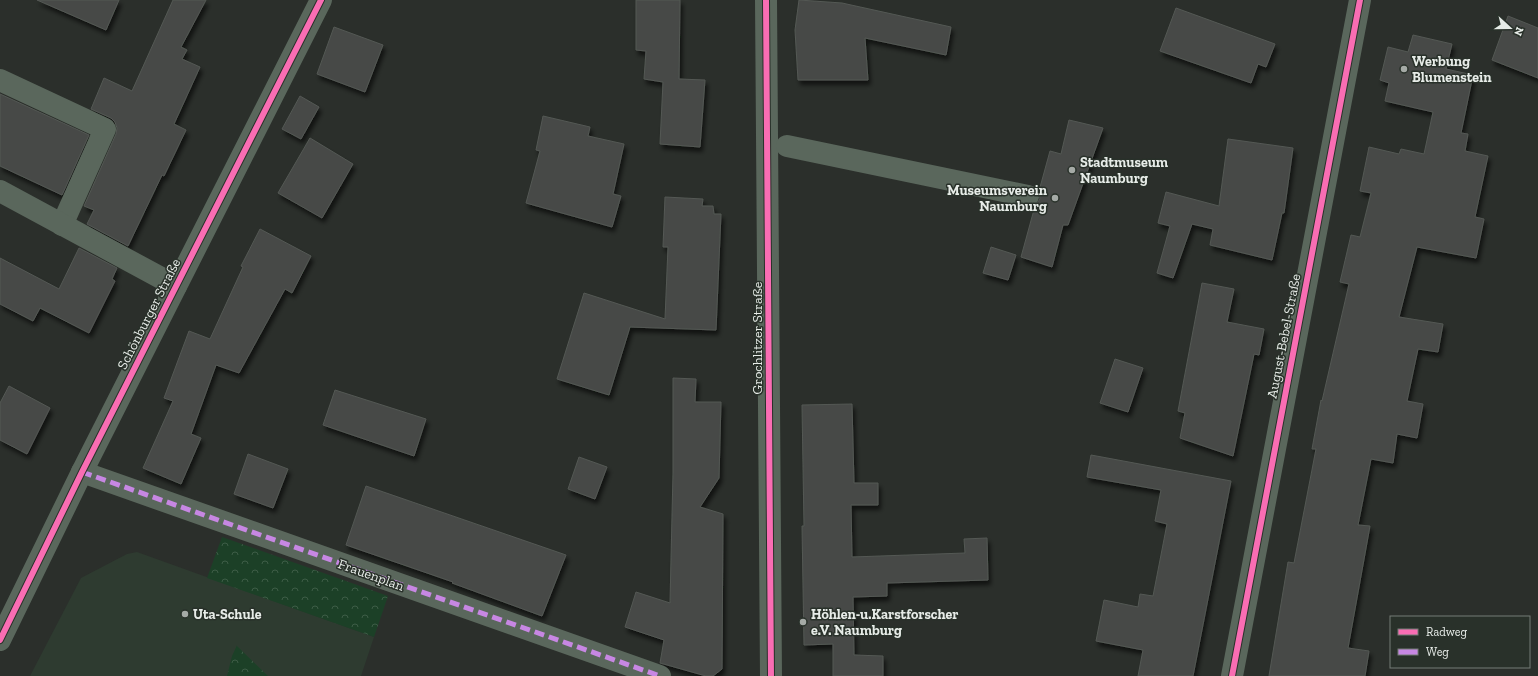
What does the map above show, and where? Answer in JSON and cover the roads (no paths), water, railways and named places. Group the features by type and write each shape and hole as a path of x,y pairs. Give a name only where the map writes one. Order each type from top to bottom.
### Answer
{"street":[{"name":"Schönburger Straße","path":"0,640 82,472 321,0"},
{"name":"Grochlitzer Straße","path":"766,0 772,676"},
{"name":"August-Bebel-Straße","path":"1232,676 1360,0"},
{"path":"0,80 105,129 62,225"},
{"path":"787,146 1028,196"},
{"path":"0,191 176,286"},
{"name":"Frauenplan","path":"82,472 660,676"}],"place":[{"name":"Werbung Blumenstein","path":"1404,69"},
{"name":"Stadtmuseum Naumburg","path":"1072,170"},
{"name":"Museumsverein Naumburg","path":"1055,198"},
{"name":"Uta-Schule","path":"185,614"},
{"name":"Höhlen-u.Karstforscher e.V. Naumburg","path":"803,622"}]}
